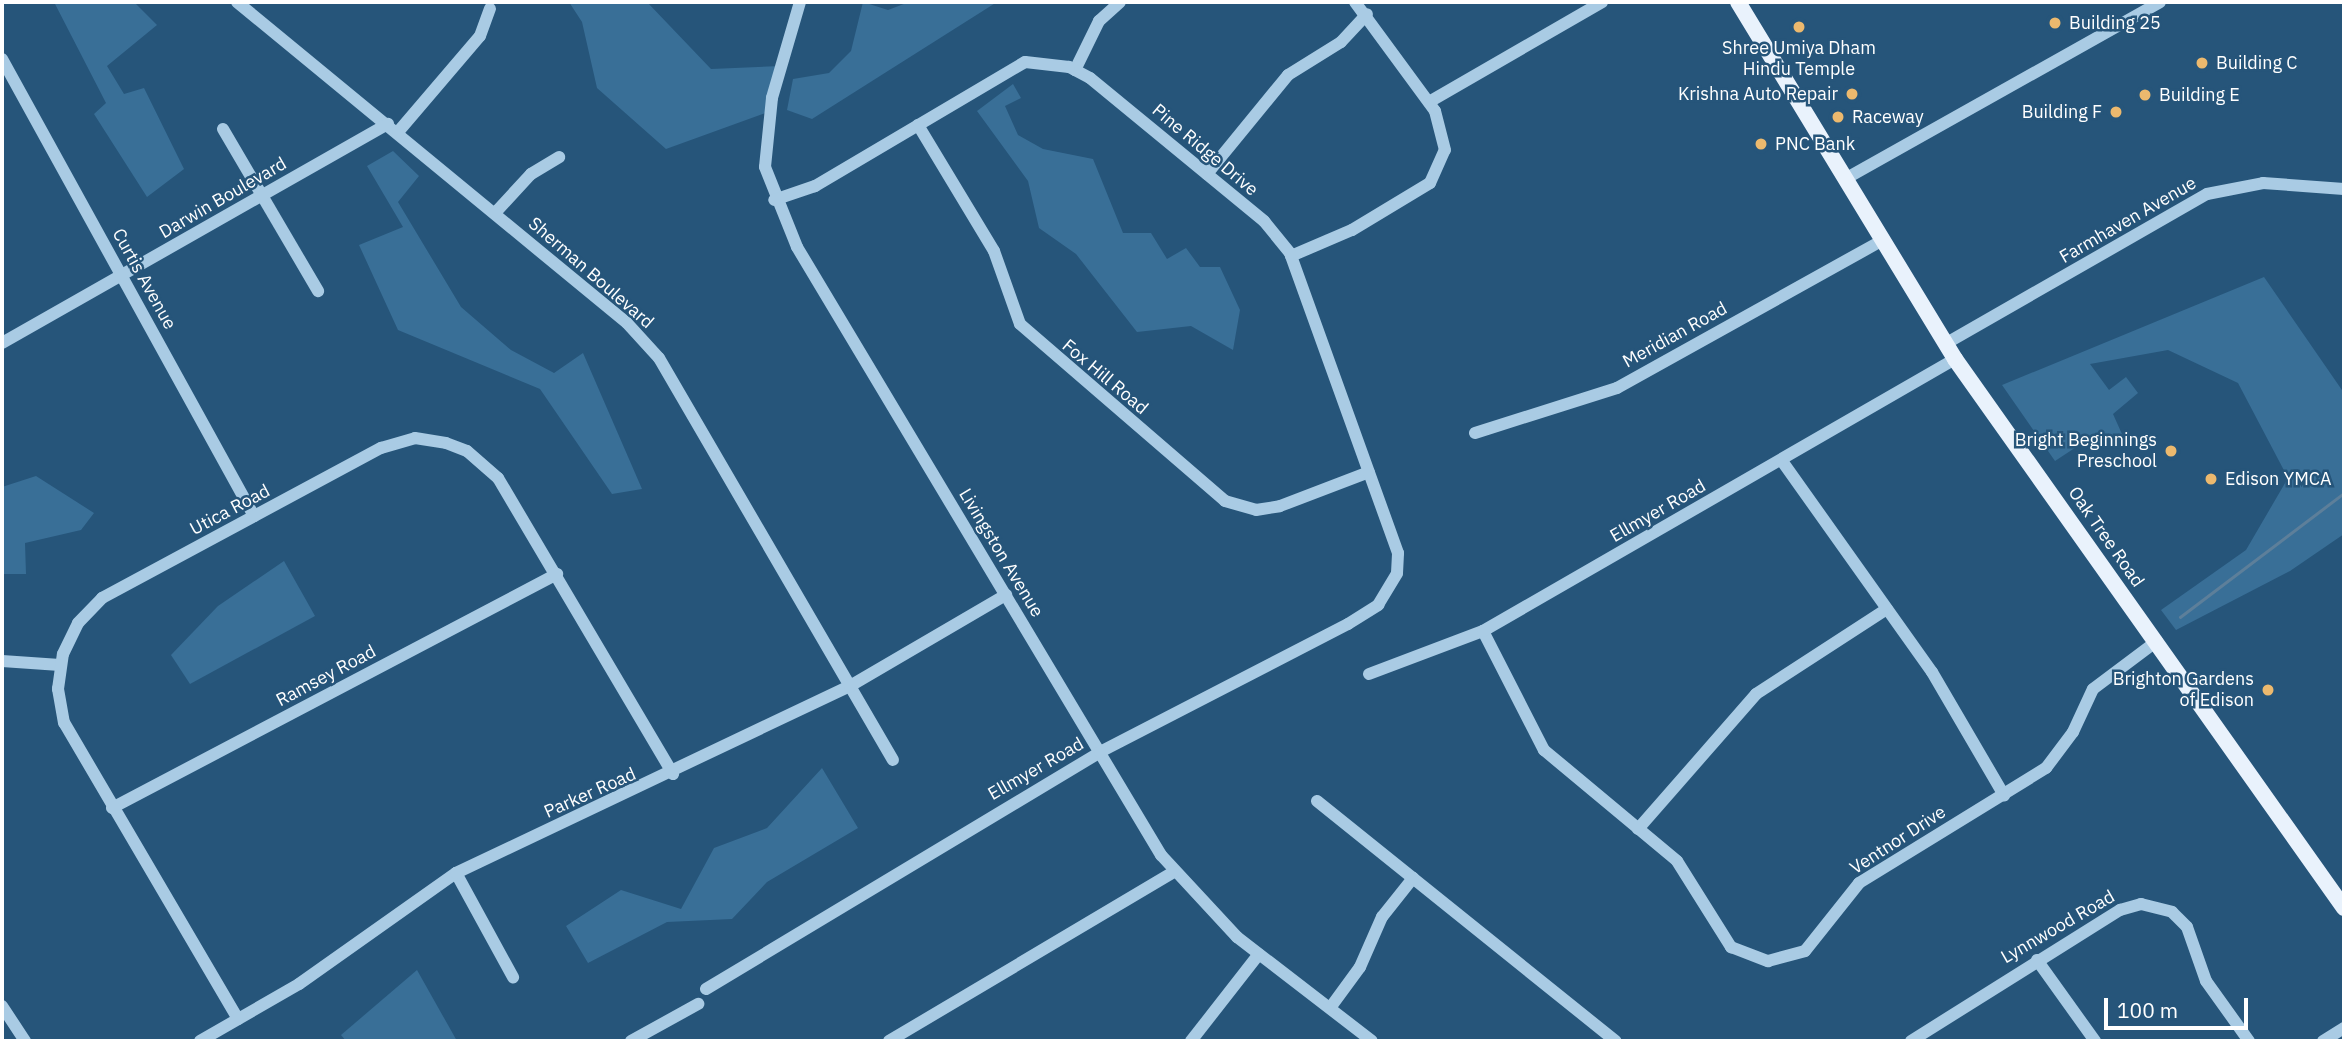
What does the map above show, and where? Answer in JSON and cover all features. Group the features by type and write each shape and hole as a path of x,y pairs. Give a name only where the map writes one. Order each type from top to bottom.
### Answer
{"main road":[{"name":"Oak Tree Road","path":"1738,2 1955,359 2344,908"}],"street":[{"name":"Sherman Boulevard","path":"237,2 627,323 659,358 893,760"},
{"name":"Livingston Avenue","path":"800,2 772,99 765,167 774,200 1006,595 1174,872 1259,954 1373,1041"},
{"path":"1075,70 1099,21 1120,2"},
{"path":"1291,256 1352,230 1430,183 1445,150 1429,102 1367,14 1354,2"},
{"path":"1429,102 1602,2"},
{"path":"1845,179 2160,2"},
{"path":"393,128 480,36 489,9"},
{"path":"1207,174 1288,75 1341,42 1367,14"},
{"name":"Curtis Avenue","path":"2,59 254,516"},
{"name":"Pine Ridge Drive","path":"774,200 815,186 1025,62 1075,70 1264,222 1291,256 1398,552 1389,591"},
{"name":"Fox Hill Road","path":"918,125 994,251 1020,324 1225,501 1256,510 1280,506 1369,472"},
{"name":"Darwin Boulevard","path":"2,343 262,195 393,128"},
{"path":"223,129 318,291"},
{"path":"495,213 531,174 559,157"},
{"name":"Farmhaven Avenue","path":"1945,344 2207,194 2263,183 2344,189"},
{"name":"Meridian Road","path":"1475,433 1617,388 1881,241"},
{"name":"Ellmyer Road","path":"1369,674 1483,631 1955,359"},
{"name":"Utica Road","path":"238,1019 64,723 60,665 78,623 102,598 389,444 429,439 485,464 557,574 673,775"},
{"path":"1782,461 1972,732 2004,795"},
{"name":"Ramsey Road","path":"112,808 557,574"},
{"name":"Ellmyer Road","path":"706,989 1100,752 1203,694 1316,643 1389,591"},
{"name":"Parker Road","path":"201,1041 456,873 673,775 850,686 1006,595"},
{"path":"1638,830 1756,694 1887,608"},
{"name":"Ventnor Drive","path":"1483,631 1544,750 1685,870 1731,947 1755,959 1782,960 1818,940 1865,878 2004,795 2059,756 2106,675 2157,641"},
{"path":"2,660 60,665"},
{"path":"1317,801 1616,1041"},
{"path":"889,1041 1174,872"},
{"path":"456,873 513,977"},
{"path":"1330,1008 1360,967 1382,917 1413,878"},
{"name":"Lynnwood Road","path":"1911,1041 2120,909 2162,907 2187,927 2202,974 2249,1041"},
{"path":"1191,1041 1259,954"},
{"path":"2037,960 2095,1041"},
{"path":"631,1041 698,1004"},
{"path":"2,1007 25,1041"},
{"path":"2323,1041 2344,1028"}],"shaded area":[{"path":"54,2 134,2 157,25 107,66 124,94 144,88 184,169 147,197 94,114 106,103"},
{"path":"569,2 647,2 711,69 780,66 771,111 666,149 597,88 582,22"},
{"path":"863,2 888,10 909,2 997,2 812,119 787,110 793,79 829,73 851,51"},
{"path":"1013,84 1021,98 1005,106 1018,135 1043,149 1093,159 1123,233 1151,233 1167,259 1186,248 1200,267 1220,267 1240,310 1233,350 1191,326 1137,332 1076,254 1039,228 1028,181 977,111"},
{"path":"393,151 419,176 398,202 461,307 511,350 554,373 583,353 642,489 612,494 540,389 398,330 359,245 403,227 367,166"},
{"path":"2264,277 2344,393 2344,534 2290,571 2176,630 2161,610 2246,550 2288,478 2238,383 2168,350 2090,364 2109,390 2126,377 2138,393 2113,414 2126,443 2093,436 2055,461 2002,385"},
{"path":"36,476 94,513 81,530 25,543 26,574 2,574 2,487"},
{"path":"284,561 315,616 190,684 171,655 218,606"},
{"path":"822,768 858,828 767,882 732,919 667,922 588,963 566,926 621,890 681,909 714,848 767,828"},
{"path":"417,970 457,1041 346,1041 341,1035"}],"waterway":[{"path":"2180,617 2344,493"}],"place":[{"name":"Building 25","path":"2055,23"},
{"name":"Shree Umiya Dham Hindu Temple","path":"1799,27"},
{"name":"Building C","path":"2202,63"},
{"name":"Krishna Auto Repair","path":"1852,94"},
{"name":"Building E","path":"2145,95"},
{"name":"Building F","path":"2116,112"},
{"name":"Raceway","path":"1838,117"},
{"name":"PNC Bank","path":"1761,144"},
{"name":"Bright Beginnings Preschool","path":"2171,451"},
{"name":"Edison YMCA","path":"2211,479"},
{"name":"Brighton Gardens of Edison","path":"2268,690"}]}
